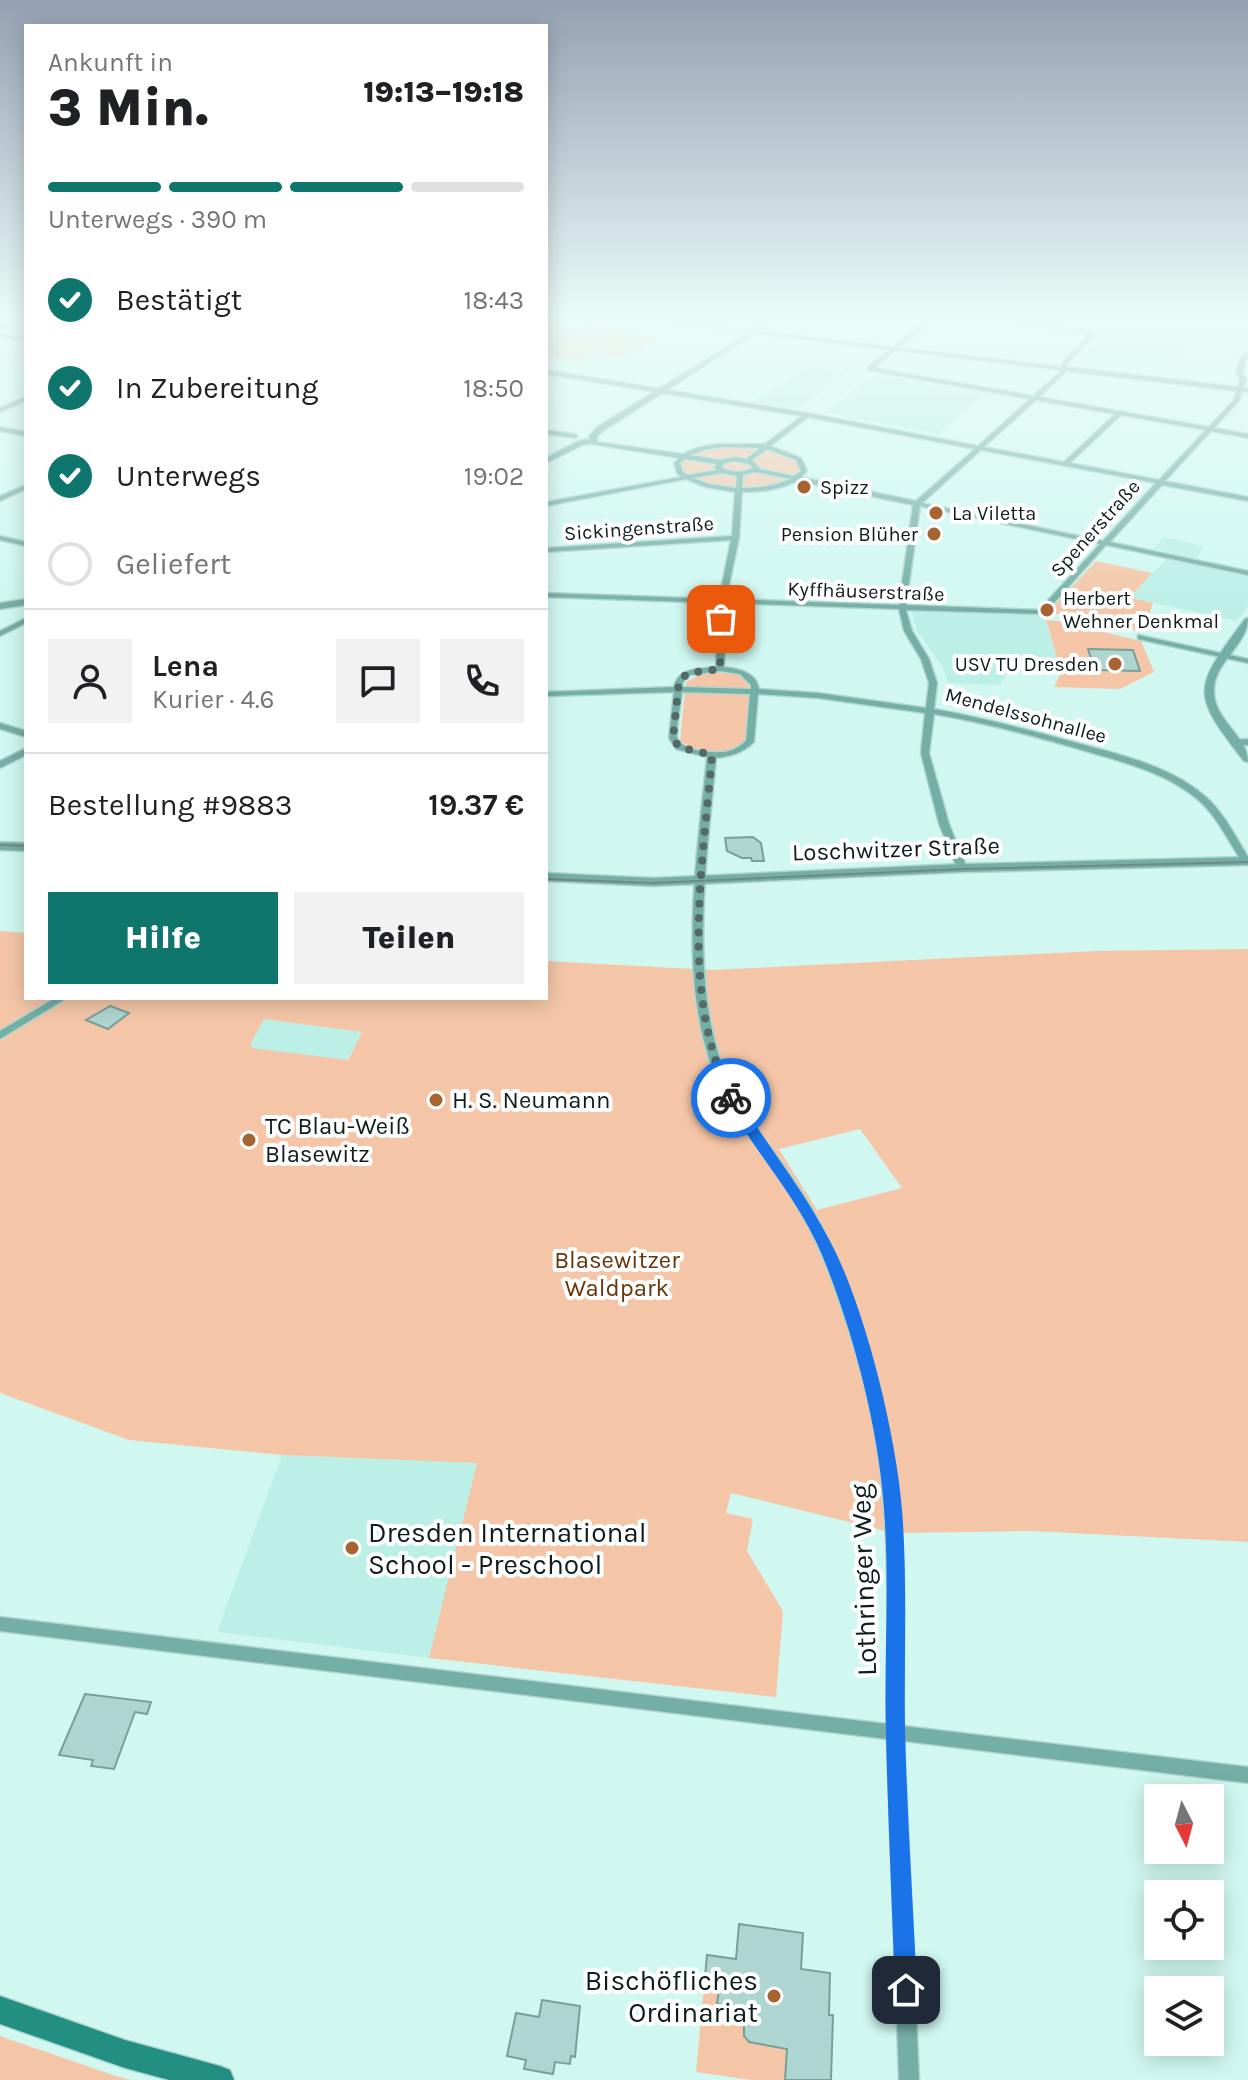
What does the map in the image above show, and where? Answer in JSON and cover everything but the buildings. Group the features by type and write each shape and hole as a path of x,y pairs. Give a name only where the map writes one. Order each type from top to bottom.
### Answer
{"main road":[{"path":"0,2010 125,2054 220,2080"}],"street":[{"path":"548,460 619,417"},
{"path":"548,504 685,477 748,460 804,417"},
{"path":"818,417 1248,499"},
{"path":"962,868 944,824 925,753 933,683 925,659 908,631 902,608 917,504 1013,417"},
{"path":"1066,464 1116,417"},
{"path":"1137,417 1248,436"},
{"name":"Spenerstraße","path":"1041,612 1158,482 1222,417"},
{"path":"0,429 24,434"},
{"path":"549,432 683,456 740,474 756,470 1248,573"},
{"path":"765,446 789,453 802,461 805,469 798,479 773,487 738,490 701,484 685,477 677,468 683,456 701,448 765,446"},
{"path":"748,460 755,464 756,470"},
{"path":"720,669 722,602 735,538 740,474"},
{"path":"0,499 24,488"},
{"path":"0,538 24,544"},
{"name":"Sickingenstraße","path":"548,550 735,538"},
{"name":"Kyffhäuserstraße","path":"548,595 1041,612"},
{"path":"0,606 24,602"},
{"path":"0,634 24,621"},
{"path":"1248,621 1210,674 1206,691 1217,719 1248,759"},
{"path":"1141,637 1248,661"},
{"path":"720,669 742,672 752,680 755,690 750,742 733,753 712,755 689,752 674,743 679,681 688,673 720,669"},
{"path":"548,694 678,688"},
{"name":"Mendelssohnallee","path":"678,688 755,690 930,709 1049,737 1178,781 1203,799 1247,861"},
{"path":"0,726 24,733"},
{"path":"1235,743 1248,742"},
{"path":"0,765 24,752"},
{"name":"Lothringer Weg","path":"712,755 702,880 702,1000 716,1062 736,1107 804,1206 830,1255 850,1310 879,1418 894,1521 895,1734 909,2080"},
{"path":"0,846 24,847"},
{"name":"Loschwitzer Straße","path":"548,877 634,882 962,868 1247,861"},
{"path":"0,1036 59,1000"},
{"path":"0,1624 1248,1775"}],"shaded area":[{"path":"846,417 958,417 938,434"},
{"path":"1163,537 1204,547 1196,558 1153,549"},
{"path":"1166,559 1248,577 1248,606 1237,621 1132,598"},
{"path":"912,612 1038,615 1045,620 1057,658 1011,656 1013,664 1000,685 948,683 943,667 917,631"},
{"path":"263,1019 362,1032 347,1060 329,1060 253,1048 249,1045"},
{"name":"Dresden International School - Preschool","path":"282,1455 478,1463 429,1658 217,1632"}],"green space":[{"path":"718,446 752,446 785,453 803,467 801,474 768,487 724,488 696,481 679,466 690,455"},
{"path":"1096,561 1152,573 1132,595 1133,598 1153,603 1143,632 1048,612"},
{"path":"1046,620 1079,623 1082,627 1141,641 1154,672 1120,689 1054,687 1067,660 1057,658"},
{"path":"705,672 738,674 750,684 745,741 741,746 709,752 693,748 680,740 686,682"},
{"name":"Blasewitzer Waldpark","path":"0,931 24,933 24,1000 548,1000 548,961 712,970 1096,951 1248,949 1248,1542 1030,1531 894,1533 731,1493 726,1513 753,1519 747,1551 783,1611 776,1697 429,1658 477,1463 282,1455 129,1440 0,1393","holes":["264,1019 362,1032 348,1060 253,1048 250,1045","860,1129 902,1188 817,1210 779,1149"]},
{"path":"704,1987 719,1989 718,2004 728,2005 728,2013 735,2014 736,2007 757,2012 744,2021 744,2036 749,2042 773,2046 787,2042 785,2080 751,2080 696,2072"},
{"path":"0,2036 116,2076 131,2080 0,2080"}],"tram line":[{"path":"0,845 24,846"},
{"path":"548,879 653,883 963,869 1248,862"}],"way so far":[{"path":"721,619 720,669 688,673 679,681 673,738 674,743 689,752 712,755 700,905 700,972 706,1027 731,1098"}],"place":[{"name":"Spizz","path":"804,487"},
{"name":"La Viletta","path":"936,513"},
{"name":"Pension Blüher","path":"934,534"},
{"name":"Herbert Wehner Denkmal","path":"1047,610"},
{"name":"USV TU Dresden","path":"1115,664"},
{"name":"H. S. Neumann","path":"436,1100"},
{"name":"TC Blau-Weiß Blasewitz","path":"249,1140"},
{"name":"Dresden International School - Preschool","path":"352,1548"},
{"name":"Bischöfliches Ordinariat","path":"774,1996"}],"route":[{"path":"731,1098 751,1132 804,1206 830,1255 850,1310 879,1418 894,1521 895,1734 906,1990"}]}
